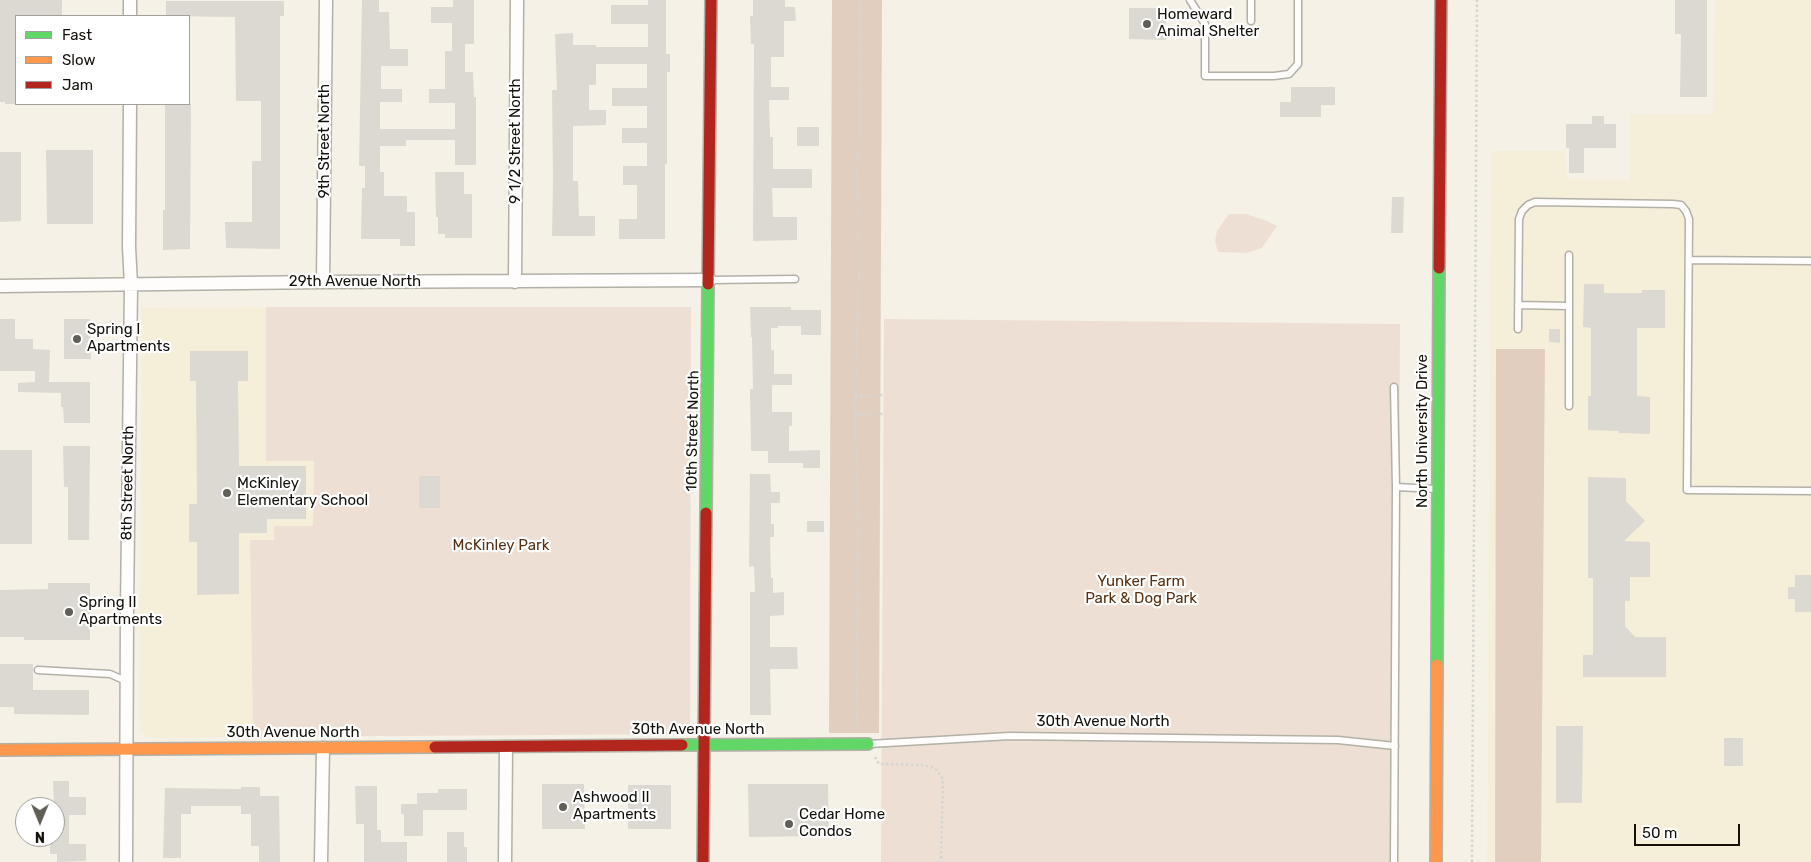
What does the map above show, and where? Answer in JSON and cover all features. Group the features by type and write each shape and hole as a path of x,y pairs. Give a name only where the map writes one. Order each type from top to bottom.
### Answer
{"street":[{"path":"130,0 130,15"},
{"name":"9th Street North","path":"324,282 326,0"},
{"name":"9 1/2 Street North","path":"515,282 517,0"},
{"name":"10th Street North","path":"703,862 712,0"},
{"name":"North University Drive","path":"1436,862 1441,0"},
{"name":"8th Street North","path":"126,862 126,681 131,285 129,247 130,105"},
{"name":"29th Avenue North","path":"0,286 710,280"},
{"name":"30th Avenue North","path":"0,750 868,744"},
{"path":"505,862 506,747"},
{"path":"321,862 322,748"}],"lane":[{"path":"1190,0 1205,24 1205,76 1274,76 1289,74 1298,64 1298,0"},
{"path":"1251,0 1251,21"},
{"path":"1518,329 1519,219 1522,211 1528,205 1535,202 1673,204 1681,206 1686,211 1689,219 1686,490 1811,491"},
{"path":"1569,254 1569,406"},
{"path":"1689,260 1811,261"},
{"path":"710,280 795,279"},
{"path":"1518,305 1569,306"},
{"path":"1394,387 1396,487 1394,862"},
{"path":"1396,487 1437,489"},
{"path":"38,670 110,674 126,681"},
{"name":"30th Avenue North","path":"868,744 1010,736 1338,740 1395,746"}],"path":[{"path":"859,0 861,111 857,164 859,266 854,414 858,518 857,732 868,744 879,764 922,765 935,768 943,779 941,862"},
{"path":"1472,862 1477,0"},
{"path":"855,396 884,395"},
{"path":"854,414 884,414"}],"shaded area":[{"path":"832,0 882,0 879,733 829,733"},
{"path":"1715,0 1811,0 1811,862 1487,862 1491,151 1565,151 1567,179 1630,180 1630,114 1713,114"},
{"name":"McKinley Elementary School","path":"266,307 266,461 314,460 313,526 275,526 274,540 250,541 253,737 154,738 145,736 141,731 139,716 142,308"},
{"path":"1496,349 1545,349 1541,862 1495,862"}],"green space":[{"path":"1229,214 1246,214 1277,226 1262,248 1246,253 1218,252 1215,241 1217,231"},
{"name":"McKinley Park","path":"266,307 691,307 690,734 253,737 250,540 274,540 274,526 313,526 314,461 266,461"},
{"name":"Yunker Farm Park & Dog Park","path":"884,319 1400,324 1397,862 881,862"}],"building":[{"path":"0,0 62,0 62,15 15,15 15,104 0,102"},
{"path":"362,0 379,0 379,12 389,12 390,49 408,49 408,66 381,66 381,89 402,89 402,102 380,102 380,129 455,129 455,103 429,103 429,89 445,89 445,51 452,51 452,23 431,23 431,7 453,7 453,0 474,0 474,44 465,44 465,72 473,72 474,97 476,97 476,165 455,165 455,140 406,140 406,146 380,146 380,172 384,172 384,196 407,196 407,212 415,212 415,246 400,246 400,239 361,239 362,188 365,188 365,166 359,166"},
{"path":"648,0 666,0 666,54 670,54 670,72 667,72 665,239 619,239 619,219 637,219 637,185 623,185 623,166 647,166 647,143 622,143 622,128 647,128 647,106 612,106 612,88 647,88 647,64 596,64 596,85 589,85 589,110 606,110 606,125 573,126 573,181 578,181 579,216 595,216 595,236 552,236 552,90 557,90 555,34 573,33 573,45 648,47 648,24 611,24 611,5 648,5"},
{"path":"753,0 785,0 785,7 795,7 796,21 784,21 784,57 771,57 771,87 789,87 789,100 769,100 770,137 773,137 773,169 812,169 812,188 772,188 773,217 797,217 797,240 753,241 754,44 751,44 750,16 753,16"},
{"path":"1675,0 1707,0 1707,97 1680,97 1681,34 1675,34"},
{"path":"166,1 284,1 284,16 280,16 280,249 226,248 225,222 252,222 252,161 261,161 261,101 236,101 235,17 166,15"},
{"name":"Homeward Animal Shelter","path":"1129,8 1166,8 1166,40 1129,39"},
{"path":"1291,87 1335,87 1335,105 1321,105 1321,117 1280,117 1280,102 1291,102"},
{"path":"191,104 190,249 163,250 163,210 165,210 165,105"},
{"path":"1592,116 1604,116 1604,124 1616,124 1616,148 1584,148 1584,173 1569,173 1569,148 1566,148 1566,124 1592,124"},
{"path":"797,127 819,127 819,146 797,146"},
{"path":"46,150 93,150 93,224 47,224"},
{"path":"0,152 21,152 21,221 0,222"},
{"path":"435,172 464,172 464,194 472,194 472,238 445,238 445,234 438,234"},
{"path":"1392,197 1404,197 1403,233 1391,233"},
{"path":"1584,284 1604,284 1604,293 1642,293 1642,290 1665,290 1665,328 1637,328 1637,396 1650,397 1650,434 1588,430 1588,396 1591,396 1591,328 1583,327"},
{"path":"750,307 791,307 791,310 821,310 821,335 801,335 801,326 778,326 778,328 771,328 771,350 774,350 774,374 792,374 792,385 772,385 772,412 792,412 792,426 789,426 789,451 820,450 820,468 803,468 803,463 768,463 768,451 751,451 750,389 753,389"},
{"path":"0,319 15,319 15,339 33,339 33,349 50,350 49,382 90,382 90,423 64,423 61,393 18,392 18,383 35,382 35,371 0,371"},
{"name":"Spring I Apartments","path":"64,319 90,319 91,359 64,359"},
{"path":"1549,329 1560,329 1560,343 1549,342"},
{"path":"190,351 248,351 248,381 238,381 239,466 306,466 306,519 267,519 267,533 239,533 239,594 197,595 197,542 189,542 189,504 197,504 196,381 190,381"},
{"path":"63,446 90,446 89,540 68,540 68,487 64,487"},
{"path":"0,450 32,450 32,544 0,544"},
{"path":"750,474 770,474 771,492 780,492 780,503 771,503 771,524 774,524 774,537 770,537 771,578 773,578 773,593 784,592 784,615 770,616 770,647 797,647 798,669 770,669 771,715 750,715 750,592 755,592 754,566 749,567"},
{"path":"419,476 440,476 440,508 419,508"},
{"path":"1588,477 1626,478 1626,501 1645,521 1624,541 1650,542 1650,577 1630,577 1630,601 1625,601 1625,626 1635,637 1666,637 1666,677 1583,677 1583,655 1593,655 1593,578 1588,578"},
{"path":"807,521 824,521 824,532 807,532"},
{"path":"1795,575 1811,575 1811,612 1795,612 1795,599 1788,599 1788,587 1795,587"},
{"path":"48,583 90,583 90,640 24,640 24,637 0,637 0,590 48,589"},
{"path":"0,664 33,664 33,690 89,690 89,715 14,714 14,707 0,707"},
{"path":"1556,726 1583,726 1582,803 1556,803"},
{"path":"1724,738 1743,738 1743,766 1724,766"},
{"path":"53,781 69,781 69,797 86,797 86,815 69,815 69,844 86,844 86,861 57,862 57,854 50,854 50,847 65,847 65,797 54,797"},
{"name":"Ashwood II Apartments","path":"542,784 584,784 585,829 542,829"},
{"path":"748,784 828,784 829,836 749,837"},
{"path":"628,785 671,785 671,829 628,829"},
{"path":"355,786 377,786 377,830 381,830 381,842 407,842 407,862 364,862 364,824 356,824"},
{"path":"241,787 260,787 260,796 279,796 280,862 259,862 259,846 251,846 251,814 241,814 241,806 191,806 191,814 181,814 181,858 163,858 165,788 241,789"},
{"path":"438,789 467,789 467,810 423,810 423,836 404,836 404,814 401,814 401,804 417,804 417,793 438,793"},
{"path":"447,832 464,832 467,862 447,862"}],"traffic: fast":[{"path":"1437,665 1439,268"},
{"path":"706,513 708,284"},
{"path":"682,745 868,744"}],"traffic: slow":[{"path":"1436,862 1437,665"},
{"path":"0,750 435,747"}],"traffic: jam":[{"path":"708,284 711,0"},
{"path":"1439,268 1441,0"},
{"path":"703,862 706,513"},
{"path":"435,747 682,745"}],"place":[{"name":"Homeward Animal Shelter","path":"1147,24"},
{"name":"Spring I Apartments","path":"77,339"},
{"name":"McKinley Elementary School","path":"227,493"},
{"name":"Spring II Apartments","path":"69,612"},
{"name":"Ashwood II Apartments","path":"563,807"},
{"name":"Cedar Home Condos","path":"789,824"}]}
